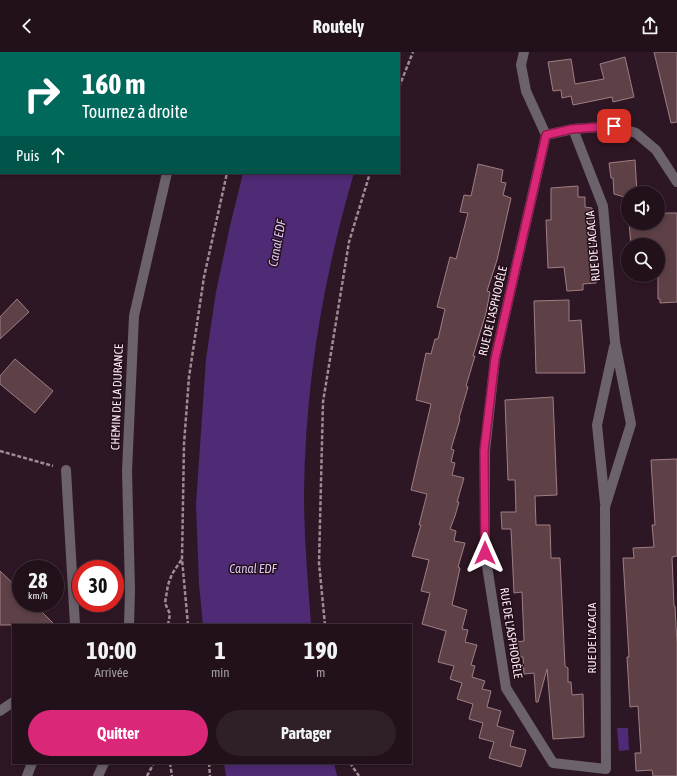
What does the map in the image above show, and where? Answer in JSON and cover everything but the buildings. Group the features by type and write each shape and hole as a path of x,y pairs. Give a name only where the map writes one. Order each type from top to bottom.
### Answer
{"street":[{"path":"524,52 521,66 526,90 546,135 572,129 614,126 636,133 656,150 677,182"},
{"name":"RUE DE L'ACACIA","path":"572,129 603,206 615,342 631,424 605,507"},
{"name":"RUE DE L'ASPHODÈLE","path":"546,135 495,359 484,451 485,553 506,688 553,763 606,769"},
{"name":"CHEMIN DE LA DURANCE","path":"129,624 130,590 127,471 134,316 167,174"},
{"name":"RUE DE L'ACACIA","path":"606,769 605,507 597,426 615,342"},
{"path":"66,470 75,624"},
{"path":"0,712 12,703"},
{"path":"27,776 32,764"},
{"path":"98,776 104,764"}],"path":[{"path":"400,84 413,52"},
{"path":"188,624 182,559 184,444 189,378 204,277 227,174"},
{"path":"325,624 319,563 323,402 349,242 370,174"},
{"path":"0,451 66,470"},
{"path":"168,624 170,614 165,603 168,585 172,574 182,559"},
{"path":"147,776 153,764"},
{"path":"170,764 172,776"},
{"path":"209,764 210,776"},
{"path":"351,764 359,776"}],"water":[{"name":"Canal EDF","path":"243,174 354,174 333,252 325,292 312,372 308,413 305,454 304,511 311,624 203,624 199,584 196,504 206,359 216,292"},
{"path":"617,728 628,728 629,750 619,751"},
{"path":"224,764 334,764 337,776 226,776"}],"route":[{"path":"485,553 484,451 495,359 546,135 572,129 614,126"}]}
